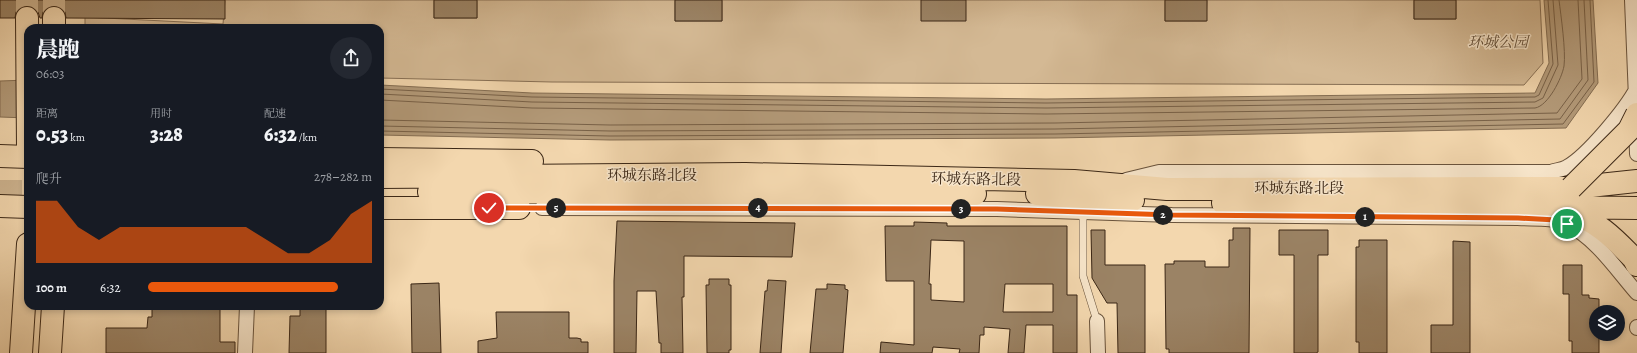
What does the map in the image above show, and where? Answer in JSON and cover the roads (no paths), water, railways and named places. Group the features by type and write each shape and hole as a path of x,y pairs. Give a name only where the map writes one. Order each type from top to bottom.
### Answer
{"main road":[{"path":"27,18 27,24"},
{"path":"1571,188 1629,130 1637,114"},
{"path":"0,156 24,157"},
{"path":"384,160 547,161 636,184"},
{"name":"环城东路北段","path":"384,177 1046,194 1084,198 1116,192 1300,195 1549,207"},
{"name":"环城东路北段","path":"1300,195 1571,188 1637,181"},
{"path":"384,208 542,208 636,184"},
{"name":"环城东路北段","path":"384,192 636,184"},
{"path":"0,206 24,207"},
{"path":"1549,207 1637,208"},
{"path":"1549,207 1582,216 1606,231 1637,265"},
{"path":"20,353 24,298"},
{"path":"50,353 53,310"}],"street":[{"path":"1632,0 1637,154"},
{"path":"542,208 997,209 1172,215 1300,195 1552,172 1566,168 1578,159 1612,123 1636,89"},
{"path":"1116,192 1159,172 1300,195 1518,218 1556,220 1567,224 1585,235 1637,293"},
{"path":"1116,192 1172,215"},
{"path":"245,353 247,310"},
{"path":"1097,321 1098,353"}],"lane":[{"path":"1083,212 1083,276 1097,321"}],"water":[{"path":"1544,0 1593,0 1598,83 1566,128 1055,138 610,140 384,135 384,85 532,93 1046,99 1535,93 1549,63"},
{"path":"24,80 24,118 0,117 0,81"}],"tunnel":[{"path":"27,0 27,18"},
{"path":"54,0 54,18"},
{"path":"0,191 24,191"}],"park label":[{"name":"环城公园","path":"1498,42"}]}
